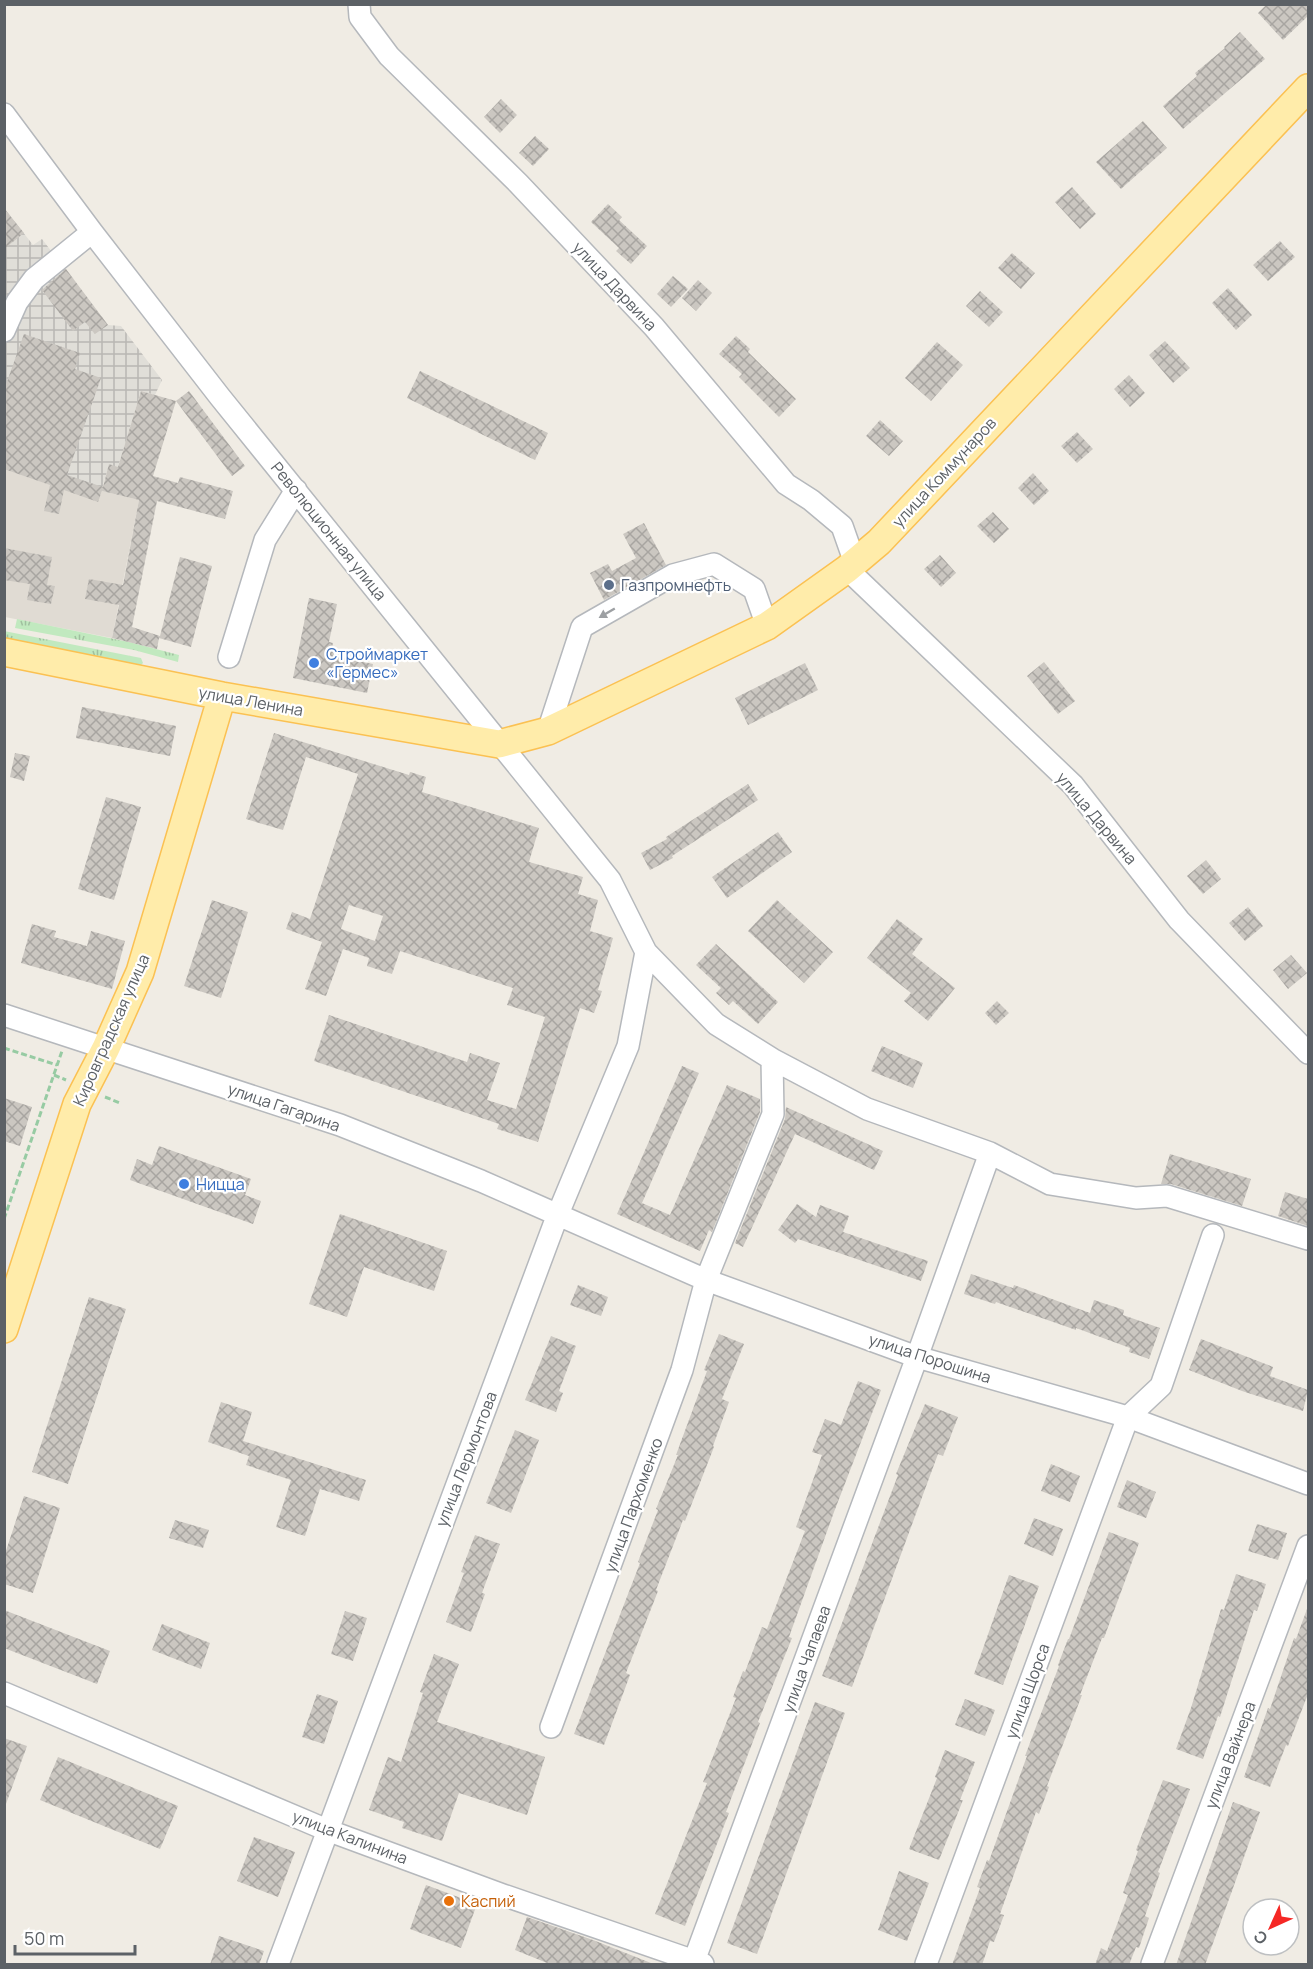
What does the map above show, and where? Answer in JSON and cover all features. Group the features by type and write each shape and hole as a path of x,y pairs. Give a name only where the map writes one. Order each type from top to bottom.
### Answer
{"main road":[{"name":"улица Коммунаров","path":"499,744 548,731 767,626 851,566 879,542 1308,88"},
{"name":"улица Ленина","path":"4,652 222,696 499,744"},
{"name":"Кировградская улица","path":"4,1329 77,1104 106,1048 140,972 222,696"}],"street":[{"name":"улица Дарвина","path":"359,11 388,56 518,183 654,327 786,484 811,500 843,526 851,566 1073,785 1179,920 1308,1053"},
{"name":"Революционная улица","path":"4,114 220,397 610,880 646,952 716,1024 772,1059 867,1109 990,1153 1050,1184 1136,1198 1167,1196 1308,1239"},
{"path":"6,320 34,279 92,232"},
{"path":"229,657 265,540 296,490"},
{"path":"548,731 582,627 674,575 714,564 754,589 767,626"},
{"name":"улица Лермонтова","path":"278,1965 558,1214 628,1046 646,952"},
{"name":"улица Гагарина","path":"4,1015 340,1125 558,1214"},
{"name":"улица Пархоменко","path":"551,1727 682,1370 706,1280 773,1114 772,1059"},
{"name":"улица Чапаева","path":"699,1963 990,1153"},
{"name":"улица Порошина","path":"558,1214 706,1280 917,1357 1128,1418 1308,1484"},
{"path":"1128,1418 1161,1386 1213,1235"},
{"name":"улица Щорса","path":"926,1965 1128,1418"},
{"name":"улица Вайнера","path":"1152,1965 1308,1546"},
{"name":"улица Калинина","path":"4,1693 327,1830 503,1895 699,1963"}],"path":[{"path":"4,1219 67,1035"},
{"path":"4,1048 57,1065"}],"shaded area":[{"path":"4,208 33,245 42,239 108,325 121,326 162,380 155,395 141,391 118,467 109,465 98,502 5,469"},
{"path":"5,469 98,501 102,491 139,500 112,638 5,617"}],"green space":[{"path":"17,619 129,642 179,655 178,662 134,650 15,628"},
{"path":"4,631 141,658 143,663 139,667 5,641"}],"building":[{"path":"1267,4 1308,4 1308,16 1283,40 1258,13"},
{"path":"1240,32 1265,59 1183,129 1163,106 1197,76 1195,73"},
{"path":"501,99 517,115 500,133 484,117"},
{"path":"1143,121 1167,148 1121,189 1096,162"},
{"path":"535,136 549,149 533,166 519,153"},
{"path":"1072,187 1096,214 1080,229 1055,202"},
{"path":"608,204 622,217 619,220 647,246 631,264 616,251 619,248 591,222"},
{"path":"4,208 24,233 4,249"},
{"path":"1280,241 1295,257 1268,281 1253,265"},
{"path":"1012,253 1035,273 1021,289 998,268"},
{"path":"66,269 108,325 95,334 85,322 73,331 42,290"},
{"path":"673,276 688,289 671,307 657,294"},
{"path":"698,280 712,293 696,311 682,298"},
{"path":"1228,288 1252,315 1236,330 1212,303"},
{"path":"980,291 1003,312 989,327 966,306"},
{"path":"24,334 80,353 75,369 101,378 67,475 103,487 109,464 118,467 141,391 176,401 153,476 178,483 180,477 233,491 225,519 157,501 132,627 160,636 180,557 212,566 191,647 159,638 157,649 112,638 119,605 85,599 89,579 123,585 139,500 102,491 103,488 98,502 64,490 59,514 44,511 50,485 4,469 4,390"},
{"path":"736,336 750,349 748,352 796,399 779,417 739,377 742,374 719,354"},
{"path":"1165,341 1190,368 1173,383 1149,355"},
{"path":"937,342 963,365 931,401 905,378"},
{"path":"420,371 548,433 535,460 407,398"},
{"path":"1129,375 1145,393 1130,407 1114,389"},
{"path":"189,391 245,466 232,476 176,401"},
{"path":"880,420 903,441 889,456 866,436"},
{"path":"1077,432 1093,449 1077,463 1061,446"},
{"path":"1033,473 1049,491 1034,505 1018,488"},
{"path":"993,512 1009,529 994,543 977,526"},
{"path":"644,523 666,565 604,600 590,573 608,564 612,571 636,558 623,534"},
{"path":"4,548 52,557 47,585 55,586 51,604 27,600 30,584 4,580"},
{"path":"940,555 956,573 941,587 924,569"},
{"path":"309,598 337,604 329,642 333,643 331,651 339,653 338,657 373,664 367,693 293,678"},
{"path":"1044,662 1075,701 1058,714 1027,676"},
{"path":"805,663 818,690 748,725 735,698"},
{"path":"82,707 176,726 170,756 76,738"},
{"path":"274,733 409,775 410,772 426,777 422,792 539,828 529,862 583,877 578,894 598,900 590,931 613,938 598,990 602,991 594,1013 580,1008 538,1142 497,1129 499,1124 314,1061 329,1015 467,1062 470,1053 500,1063 487,1100 516,1109 545,1017 507,1005 513,988 400,951 392,974 367,966 369,958 343,949 326,996 305,989 322,942 286,929 292,912 310,919 358,774 306,757 283,830 246,819","holes":["349,905 383,916 375,941 341,929"]},
{"path":"15,753 30,756 24,781 10,777"},
{"path":"748,784 758,800 672,856 673,858 650,870 641,853 667,839 666,837"},
{"path":"106,797 141,807 114,900 78,889"},
{"path":"778,832 792,852 727,898 712,877"},
{"path":"1206,860 1221,879 1203,894 1187,876"},
{"path":"212,900 248,912 221,998 184,986"},
{"path":"777,900 833,952 804,983 748,931"},
{"path":"1248,907 1263,926 1245,941 1229,923"},
{"path":"897,919 923,939 912,954 955,988 928,1021 904,1001 911,993 867,958"},
{"path":"32,924 56,931 54,937 87,946 91,931 125,941 112,989 21,963"},
{"path":"716,944 778,1002 758,1024 733,1001 729,1005 716,993 721,988 696,965"},
{"path":"1291,955 1307,973 1288,989 1273,970"},
{"path":"997,1001 1009,1013 996,1025 985,1013"},
{"path":"882,1046 923,1063 913,1088 871,1071"},
{"path":"682,1066 699,1073 642,1203 670,1215 727,1085 760,1099 760,1112 712,1232 709,1230 700,1251 617,1214"},
{"path":"4,1098 32,1107 20,1146 4,1141"},
{"path":"786,1107 883,1151 874,1170 795,1134 743,1247 735,1243 785,1119"},
{"path":"159,1146 251,1179 245,1195 261,1201 253,1224 130,1180 137,1159 152,1165"},
{"path":"1170,1154 1251,1179 1242,1206 1171,1184 1161,1184"},
{"path":"1285,1192 1308,1199 1308,1226 1278,1216"},
{"path":"797,1204 816,1217 820,1205 849,1216 843,1232 928,1261 921,1281 798,1239 795,1243 778,1230"},
{"path":"340,1214 447,1251 434,1291 364,1267 347,1317 309,1304"},
{"path":"971,1274 1013,1288 1014,1285 1090,1313 1094,1300 1124,1310 1123,1315 1160,1328 1149,1359 1129,1352 1130,1348 1076,1328 1076,1330 996,1302 995,1304 964,1294"},
{"path":"578,1285 608,1297 601,1316 570,1305"},
{"path":"89,1297 126,1309 68,1484 32,1472"},
{"path":"719,1334 744,1344 722,1399 729,1402 714,1447 656,1590 658,1591 626,1673 630,1675 604,1745 574,1734 640,1563 638,1562 658,1510 656,1509 678,1455 676,1455 707,1371 704,1370"},
{"path":"551,1336 576,1346 559,1391 563,1393 556,1412 525,1400"},
{"path":"1201,1339 1273,1367 1270,1376 1308,1390 1303,1411 1242,1391 1189,1370"},
{"path":"858,1381 881,1390 789,1637 792,1638 758,1722 760,1723 726,1812 729,1813 685,1926 655,1914 707,1783 703,1782 736,1698 733,1697 743,1671 745,1672 762,1627 767,1629 805,1531 796,1527 822,1455 812,1452 825,1419 841,1425"},
{"path":"221,1402 252,1412 243,1441 366,1480 359,1501 320,1489 305,1536 276,1527 291,1480 246,1465 249,1456 208,1442"},
{"path":"925,1404 958,1417 943,1456 938,1454 852,1687 822,1676 898,1475 896,1474"},
{"path":"515,1430 539,1440 511,1513 486,1503"},
{"path":"1051,1464 1080,1476 1070,1502 1041,1491"},
{"path":"1127,1480 1156,1492 1146,1518 1117,1507"},
{"path":"24,1496 60,1508 33,1593 4,1584 4,1557"},
{"path":"1034,1518 1063,1529 1053,1556 1024,1544"},
{"path":"175,1520 209,1530 203,1548 169,1538"},
{"path":"1257,1524 1287,1533 1278,1560 1248,1551"},
{"path":"1109,1532 1139,1543 1080,1695 1082,1695 1047,1786 1049,1787 1039,1814 1036,1812 1000,1914 1004,1915 994,1942 990,1941 982,1965 952,1965 980,1888 977,1887 987,1860 989,1861 1058,1665"},
{"path":"475,1535 500,1544 471,1632 446,1622"},
{"path":"1236,1574 1266,1584 1257,1611 1254,1610 1220,1717 1218,1716 1203,1759 1176,1749 1221,1609 1224,1610"},
{"path":"1009,1575 1039,1586 1003,1685 974,1674"},
{"path":"1307,1609 1308,1694 1270,1787 1244,1777 1294,1638 1296,1639"},
{"path":"4,1610 110,1651 97,1684 4,1648"},
{"path":"345,1611 367,1618 353,1661 331,1654"},
{"path":"162,1624 210,1643 201,1669 152,1650"},
{"path":"434,1654 459,1664 437,1722 545,1757 527,1815 459,1793 442,1841 402,1828 404,1822 369,1810 388,1757 401,1762 423,1693 420,1692"},
{"path":"317,1694 338,1701 324,1744 302,1737"},
{"path":"965,1699 995,1710 985,1736 955,1725"},
{"path":"815,1702 845,1713 757,1954 727,1943"},
{"path":"4,1738 27,1746 6,1804 4,1804"},
{"path":"945,1750 975,1762 960,1800 963,1800 939,1860 909,1849 937,1778 935,1777"},
{"path":"58,1757 178,1806 160,1849 40,1800"},
{"path":"1163,1780 1190,1789 1158,1872 1160,1873 1145,1916 1149,1918 1139,1948 1136,1947 1129,1965 1095,1965 1101,1948 1107,1951 1128,1895 1123,1893 1138,1851 1136,1850"},
{"path":"1233,1802 1260,1812 1205,1965 1176,1965"},
{"path":"254,1837 295,1852 278,1897 237,1881"},
{"path":"899,1871 929,1883 907,1941 878,1930"},
{"path":"426,1885 477,1904 461,1948 410,1929"},
{"path":"527,1917 656,1965 552,1965 515,1950"},
{"path":"219,1936 264,1951 259,1965 210,1965"}],"place":[{"name":"Газпромнефть","path":"609,585"},
{"name":"Строймаркет «Гермес»","path":"314,663"},
{"name":"Ницца","path":"184,1184"},
{"name":"Каспий","path":"449,1901"}]}
